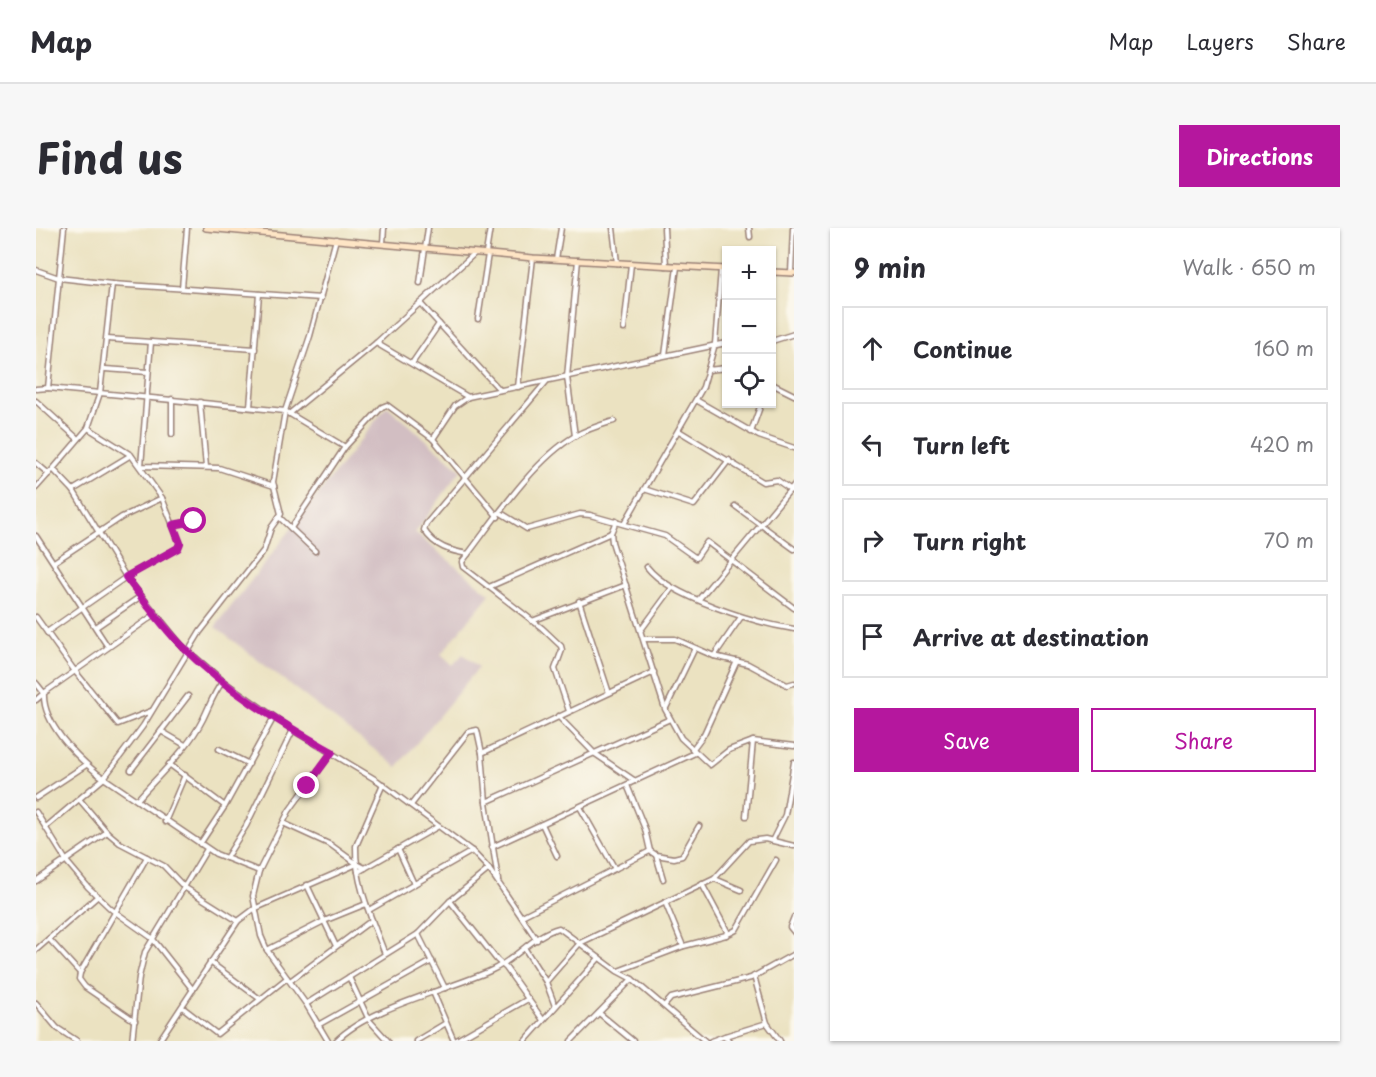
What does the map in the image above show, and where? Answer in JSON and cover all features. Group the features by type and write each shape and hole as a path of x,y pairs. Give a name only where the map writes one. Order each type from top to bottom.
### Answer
{"main road":[{"path":"206,228 337,238 534,258 722,269"},
{"path":"776,272 793,273"}],"street":[{"path":"48,388 63,228"},
{"path":"182,288 187,228"},
{"path":"383,243 384,228"},
{"path":"420,283 423,248 428,228"},
{"path":"478,320 490,228"},
{"path":"556,259 561,228"},
{"path":"614,228 617,263"},
{"path":"664,228 666,267"},
{"path":"749,228 750,237"},
{"path":"793,228 793,273"},
{"path":"46,827 104,778 151,711 200,632 264,550 271,528 281,514 274,486 287,413 337,238"},
{"path":"287,413 376,343 477,252"},
{"path":"518,387 534,258"},
{"path":"575,436 567,376 578,260"},
{"path":"624,328 631,264"},
{"path":"665,355 677,267"},
{"path":"36,270 59,278 112,284 321,298"},
{"path":"36,488 88,428 100,393 105,369 112,284"},
{"path":"624,524 696,400 715,344 722,286"},
{"path":"250,407 259,294"},
{"path":"420,303 500,390"},
{"path":"413,362 439,324"},
{"path":"776,339 794,334"},
{"path":"107,339 255,350"},
{"path":"141,466 151,342"},
{"path":"376,343 396,357 413,362 468,397"},
{"path":"433,439 454,406 468,397 722,344"},
{"path":"708,370 722,368"},
{"path":"105,369 148,372"},
{"path":"468,554 441,547 424,531 426,524 547,381"},
{"path":"776,386 794,395"},
{"path":"36,389 48,388 172,399 287,413 345,447"},
{"path":"172,399 172,434"},
{"path":"696,400 751,432 794,448"},
{"path":"36,401 78,439"},
{"path":"200,402 206,467"},
{"path":"291,528 345,447 382,407 387,405 433,439 500,515 527,529 584,514 665,536 696,558 707,542 794,608"},
{"path":"751,432 760,408"},
{"path":"569,711 555,669 562,650 531,621 463,567 462,562 532,473 551,453 575,436 614,421"},
{"path":"47,632 84,609 126,577 178,548 180,543 162,498 141,466 131,455 88,428"},
{"path":"679,431 763,482 777,480 793,489 699,599"},
{"path":"73,490 131,455"},
{"path":"644,489 694,505 729,460"},
{"path":"36,463 49,474"},
{"path":"141,466 219,468 274,486"},
{"path":"53,469 73,490 96,532 126,577 154,614 189,652 223,681 274,717 383,784 437,827 472,851 489,869 537,940"},
{"path":"54,562 96,532 162,498"},
{"path":"735,506 794,549"},
{"path":"279,517 315,551"},
{"path":"173,525 194,521"},
{"path":"616,522 611,533 626,585 666,709 681,738 710,765 726,752 753,741 794,746"},
{"path":"489,588 611,533"},
{"path":"36,536 108,647"},
{"path":"646,567 653,575 672,588 763,624 794,629"},
{"path":"531,621 626,585"},
{"path":"641,630 672,588"},
{"path":"96,627 141,596"},
{"path":"579,601 609,693"},
{"path":"36,700 74,670 154,614"},
{"path":"714,656 741,616"},
{"path":"36,617 74,670 118,723 151,711"},
{"path":"644,639 670,638 714,656 748,664 788,685 794,683"},
{"path":"666,709 695,648"},
{"path":"492,847 694,752 737,661"},
{"path":"482,753 654,672"},
{"path":"137,800 185,745 203,718 207,704 223,681"},
{"path":"36,683 44,693 44,704 51,719 86,765 207,849 260,871"},
{"path":"131,770 188,696"},
{"path":"558,716 594,753 635,781"},
{"path":"200,844 225,806 274,717"},
{"path":"486,802 670,719"},
{"path":"411,805 471,730 475,729 482,753 486,802 498,882"},
{"path":"226,858 246,826 293,730"},
{"path":"161,731 185,745"},
{"path":"746,816 753,741"},
{"path":"219,749 249,764"},
{"path":"328,1041 306,1004 267,950 254,909 254,887 283,823 332,752"},
{"path":"773,840 785,815 794,762"},
{"path":"170,764 225,806"},
{"path":"36,798 86,765"},
{"path":"165,822 185,775"},
{"path":"383,784 356,846 358,872 366,904 385,954"},
{"path":"627,785 645,829 650,851 656,855 674,858 682,856 699,826"},
{"path":"80,799 107,832 120,843 164,866 184,887 238,921"},
{"path":"580,807 615,869"},
{"path":"36,812 67,862 98,896 152,938 193,990"},
{"path":"283,823 331,845 366,868"},
{"path":"542,824 557,856"},
{"path":"358,872 437,827"},
{"path":"36,881 67,862 107,832"},
{"path":"546,982 580,943 714,879 749,841 773,840 794,846"},
{"path":"132,1041 139,977 152,938 207,849"},
{"path":"398,849 414,884"},
{"path":"369,910 472,851"},
{"path":"522,916 650,851"},
{"path":"656,855 663,879"},
{"path":"135,1021 85,987 79,979 80,973 147,857"},
{"path":"617,971 684,946 726,935 736,930 776,860"},
{"path":"159,1041 238,921 254,909 357,864"},
{"path":"306,1004 418,934 450,901 489,869"},
{"path":"714,879 741,890"},
{"path":"702,884 727,931 726,935"},
{"path":"307,885 336,946"},
{"path":"36,950 98,896"},
{"path":"450,901 503,965 543,1020"},
{"path":"665,902 684,946"},
{"path":"267,950 324,921 366,904"},
{"path":"794,917 790,927 794,932"},
{"path":"182,1007 217,1034 261,999 372,920"},
{"path":"336,1041 369,1020 503,965 537,940 559,928 617,971 632,979 705,1041"},
{"path":"418,934 445,988"},
{"path":"49,939 80,973"},
{"path":"525,949 546,982 555,1006"},
{"path":"664,1006 671,998 754,976 769,966 793,956"},
{"path":"525,1041 599,958"},
{"path":"210,962 261,999"},
{"path":"318,1024 432,962"},
{"path":"754,976 767,1023 780,1041"},
{"path":"349,977 369,1020 388,1041"},
{"path":"572,1041 632,979"},
{"path":"433,992 455,1041 528,999"},
{"path":"36,1003 57,1028 77,1041"},
{"path":"599,1013 633,1041"},
{"path":"416,1041 446,1023"},
{"path":"711,1041 767,1023"},
{"path":"626,1041 628,1035"},
{"path":"725,1036 729,1041"}],"shaded area":[{"path":"387,406 461,470 415,533 490,594 441,654 453,665 463,654 479,667 397,767 215,627"}],"route":[{"path":"194,521 182,521 173,525 180,543 178,548 126,577 182,646 223,681 293,730 332,752 307,786"}]}
